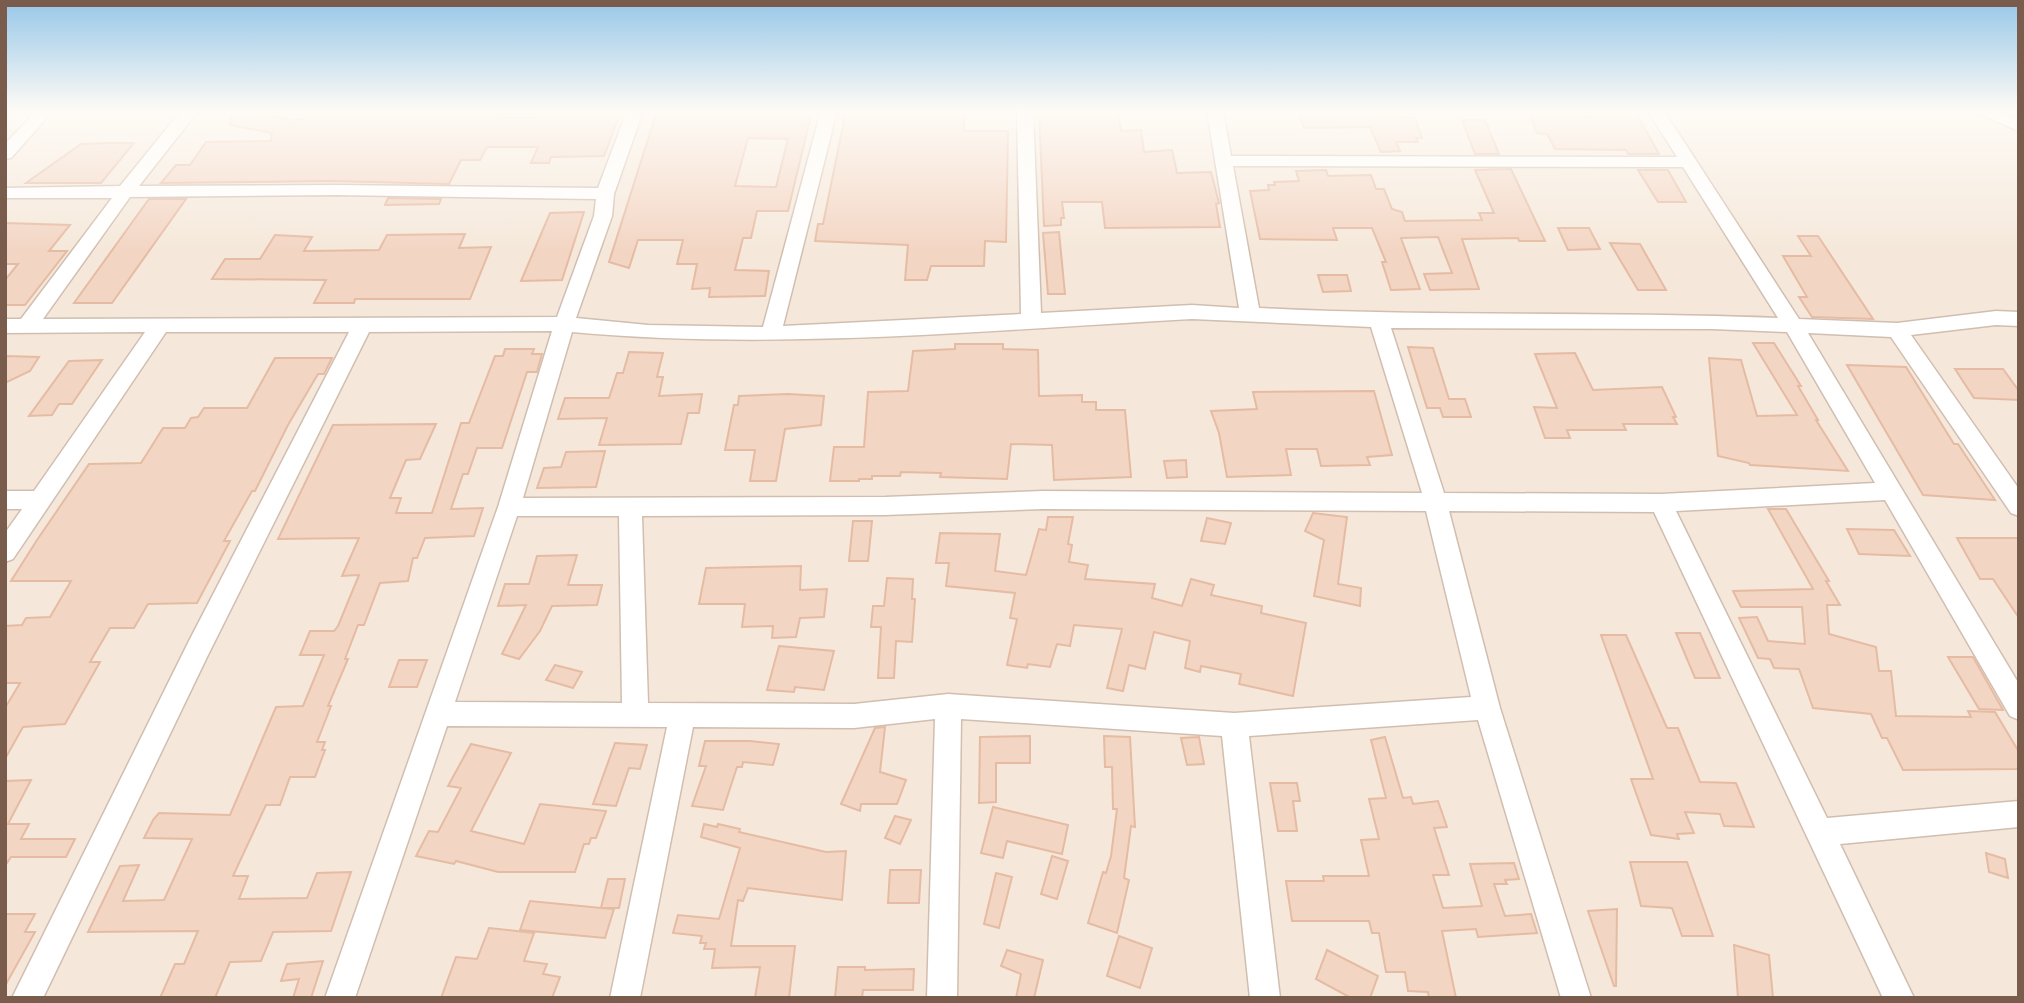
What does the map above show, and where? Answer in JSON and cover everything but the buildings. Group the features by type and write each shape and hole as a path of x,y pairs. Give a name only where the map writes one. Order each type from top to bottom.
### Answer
{"street":[{"path":"27,326 153,158"},
{"path":"340,998 509,507 564,324 603,216 606,194 619,158"},
{"path":"771,334 817,158"},
{"path":"1026,158 1029,300 1032,320"},
{"path":"1224,158 1246,300 1253,317"},
{"path":"1684,158 1793,325 2019,708"},
{"path":"1225,161 1686,162"},
{"path":"5,193 336,190 606,194"},
{"path":"5,326 564,324 648,332 771,334 1192,312 1379,321 1712,322 1897,330 1996,318 2019,319"},
{"path":"1379,321 1436,503 1487,708 1576,998"},
{"path":"27,998 204,637 363,324"},
{"path":"5,552 160,326"},
{"path":"1897,330 2019,508"},
{"path":"509,507 885,506 1043,500 1661,503 1890,491"},
{"path":"5,500 40,500"},
{"path":"1661,503 1899,998"},
{"path":"631,506 635,715"},
{"path":"439,713 682,717 855,716 948,706 1234,725 1487,708"},
{"path":"942,998 948,706"},
{"path":"625,998 682,717"},
{"path":"1234,725 1265,998"},
{"path":"1821,832 2019,814"}],"shaded area":[{"path":"5,158 2019,158 2019,998 5,998"}]}
